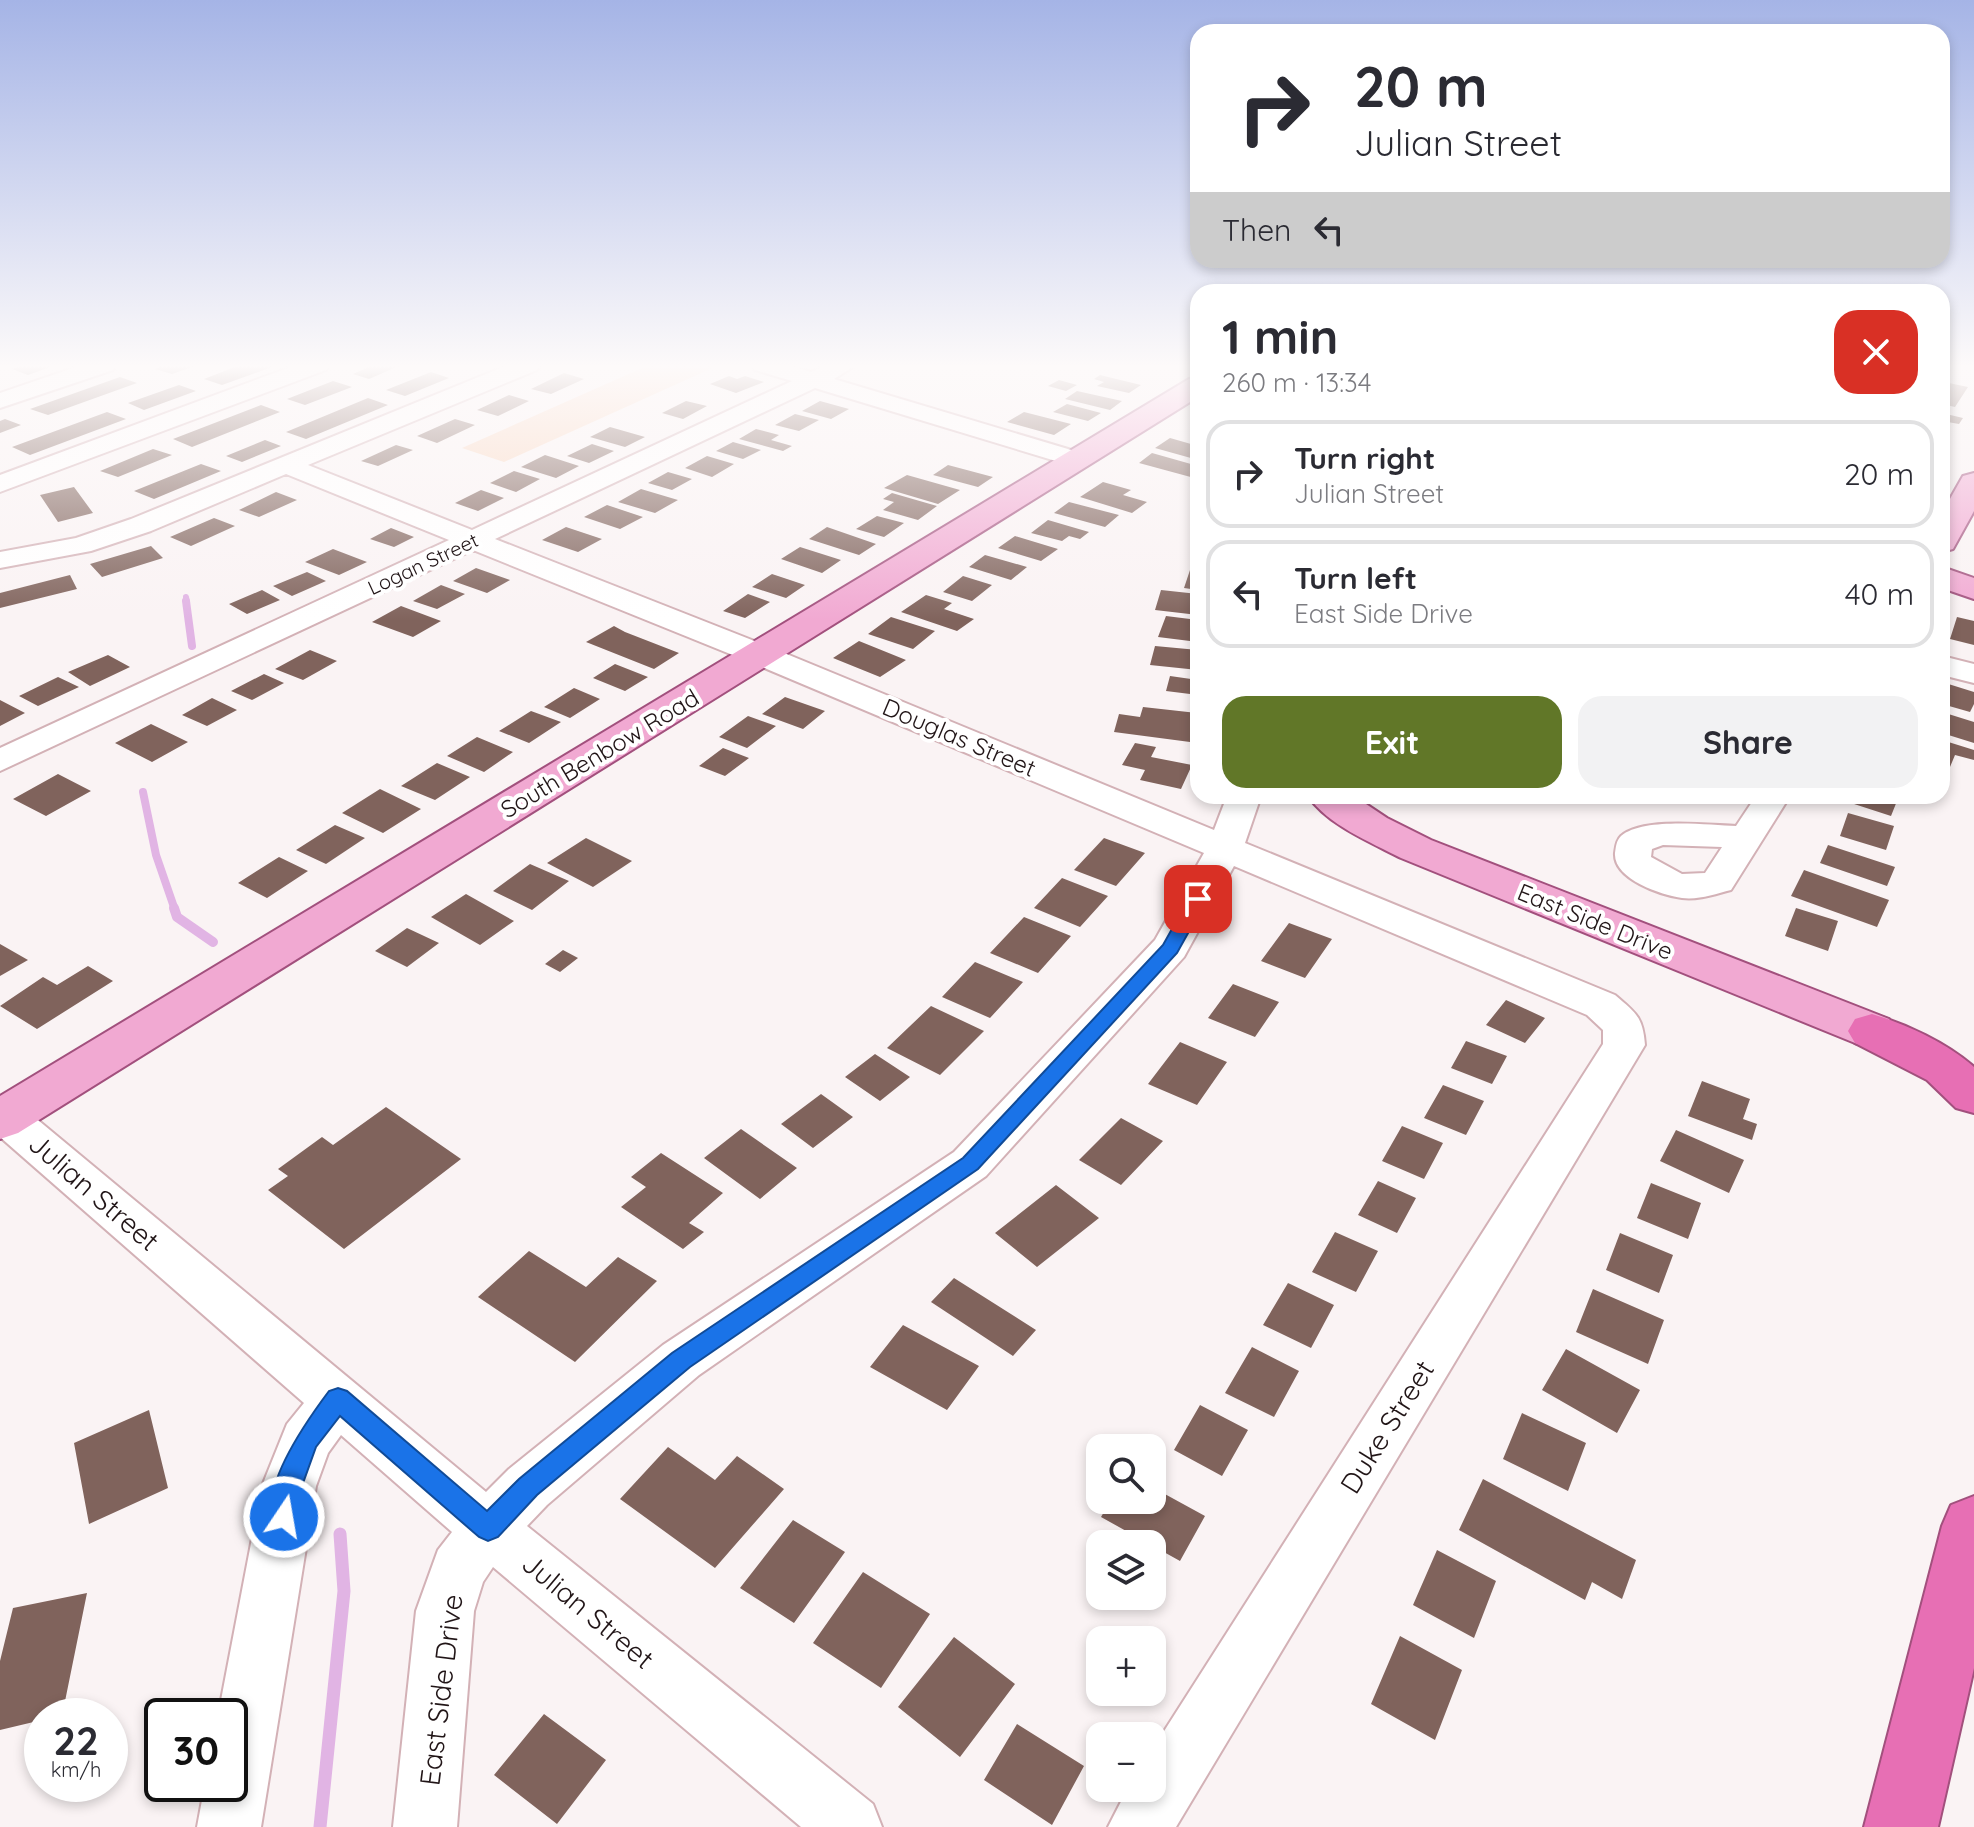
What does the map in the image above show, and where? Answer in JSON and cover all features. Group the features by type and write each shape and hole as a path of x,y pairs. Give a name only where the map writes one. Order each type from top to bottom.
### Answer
{"highway":[{"path":"1872,1031 1948,1049 1974,1051"},
{"path":"1872,1031 1944,1068 1974,1095"},
{"path":"1901,1827 1974,1526"}],"main road":[{"name":"South Benbow Road","path":"2,1116 1094,450"},
{"path":"1950,480 1974,481 1950,527"},
{"path":"1950,559 1974,568"},
{"path":"1950,580 1974,589"},
{"name":"East Side Drive","path":"1339,804 1372,827 1416,849 1872,1031"}],"street":[{"path":"0,484 90,450"},
{"path":"1,555 81,545 141,525 326,450"},
{"name":"Logan Street","path":"0,761 664,450"},
{"path":"1047,450 1079,460"},
{"name":"Douglas Street","path":"288,466 761,655 1601,1005 1623,1025"},
{"path":"1950,667 1974,674"},
{"name":"East Side Drive","path":"425,1827 445,1611 458,1569 488,1528 528,1487 681,1360 970,1164 1170,948 1225,849 1241,804"},
{"path":"1745,837 1768,804"},
{"name":"Duke Street","path":"1140,1827 1624,1045 1623,1025"},
{"name":"Julian Street","path":"2,1116 488,1528 850,1827"},
{"path":"229,1827 289,1486 306,1441 338,1399"}],"shaded area":[{"path":"469,450 530,450 504,462"}],"building":[{"path":"19,450 43,450 30,455"},
{"path":"150,450 172,455 118,477 100,471"},
{"path":"240,450 271,450 242,462 226,456"},
{"path":"384,450 412,450 378,466 361,461"},
{"path":"579,450 614,451 589,463 567,456"},
{"path":"717,450 760,450 743,459"},
{"path":"1163,450 1190,450 1190,458"},
{"path":"1152,453 1190,464 1190,477 1139,463"},
{"path":"545,455 579,466 556,478 521,467"},
{"path":"707,456 734,464 712,477 685,468"},
{"path":"201,464 221,471 154,499 134,491"},
{"path":"948,465 993,477 978,487 933,475"},
{"path":"514,471 540,479 516,492 490,483"},
{"path":"668,472 692,479 672,490 648,483"},
{"path":"907,475 960,490 938,504 884,488"},
{"path":"1103,482 1131,490 1123,495 1147,502 1132,513 1080,497"},
{"path":"74,487 93,513 58,522 40,495"},
{"path":"641,489 678,500 655,513 618,502"},
{"path":"481,490 504,498 478,511 455,503"},
{"path":"276,492 297,500 259,517 239,510"},
{"path":"892,493 937,506 918,520 883,510 894,502 883,499"},
{"path":"1069,502 1119,515 1105,527 1054,513"},
{"path":"607,505 643,517 620,529 584,517"},
{"path":"877,516 904,523 884,537 856,529"},
{"path":"214,518 235,526 191,546 170,537"},
{"path":"1048,520 1089,532 1080,539 1069,536 1062,541 1031,533"},
{"path":"566,527 602,539 578,552 542,540"},
{"path":"827,527 876,544 859,555 809,539"},
{"path":"391,528 414,537 394,547 370,539"},
{"path":"1015,536 1058,549 1041,561 998,548"},
{"path":"151,546 163,558 102,577 90,564"},
{"path":"800,547 841,560 822,573 781,559"},
{"path":"333,549 367,562 339,575 305,562"},
{"path":"985,555 1027,567 1011,580 969,567"},
{"path":"476,568 510,580 487,593 453,581"},
{"path":"1190,570 1190,589 1184,588"},
{"path":"307,572 326,581 292,596 273,586"},
{"path":"772,574 805,585 786,598 752,587"},
{"path":"70,575 77,589 0,608 0,593"},
{"path":"963,576 992,585 972,601 943,592"},
{"path":"441,585 465,594 437,609 413,601"},
{"path":"262,590 280,600 247,614 229,604"},
{"path":"1161,590 1190,593 1190,614 1155,610"},
{"path":"748,594 770,602 745,618 723,611"},
{"path":"926,595 952,603 944,609 974,619 957,631 901,612"},
{"path":"401,606 441,621 413,637 372,622"},
{"path":"1166,616 1190,619 1190,641 1158,637"},
{"path":"891,617 935,631 913,649 868,634"},
{"path":"1957,617 1974,621 1974,645 1950,639"},
{"path":"614,626 679,653 654,669 586,642"},
{"path":"859,641 906,660 880,677 833,658"},
{"path":"1155,646 1190,649 1190,669 1150,665"},
{"path":"310,650 337,661 303,680 275,669"},
{"path":"108,655 130,667 90,686 68,672"},
{"path":"615,664 648,677 625,691 593,678"},
{"path":"264,674 284,683 252,700 231,691"},
{"path":"1170,676 1190,679 1190,694 1166,691"},
{"path":"58,677 79,687 38,706 19,696"},
{"path":"1950,684 1974,692 1970,712 1950,706"},
{"path":"574,688 600,699 570,718 544,707"},
{"path":"785,697 825,711 803,729 762,714"},
{"path":"212,698 237,710 207,726 182,715"},
{"path":"0,700 25,713 0,726"},
{"path":"1143,707 1190,712 1190,742 1114,732 1119,714 1140,717"},
{"path":"531,711 561,722 529,743 499,731"},
{"path":"1950,714 1974,722 1974,743 1950,736"},
{"path":"748,716 776,726 747,748 719,737"},
{"path":"151,724 188,742 152,762 115,743"},
{"path":"477,737 513,752 484,772 447,756"},
{"path":"1950,742 1974,750 1974,760 1955,755 1950,767"},
{"path":"1135,743 1156,747 1151,757 1190,765 1190,769 1181,789 1140,780 1145,770 1122,765"},
{"path":"723,748 749,758 725,776 699,766"},
{"path":"437,763 470,777 435,800 401,786"},
{"path":"58,774 91,791 46,816 13,799"},
{"path":"380,789 421,809 383,833 342,813"},
{"path":"1854,804 1896,804 1891,816"},
{"path":"1848,813 1894,826 1886,850 1840,836"},
{"path":"335,825 365,838 326,864 296,850"},
{"path":"586,838 632,861 593,887 547,863"},
{"path":"1104,838 1145,853 1116,886 1074,870"},
{"path":"1828,845 1895,867 1887,886 1820,863"},
{"path":"279,857 308,871 267,898 238,883"},
{"path":"530,864 569,881 532,910 493,891"},
{"path":"1804,870 1889,900 1877,927 1791,896"},
{"path":"1062,878 1108,896 1080,927 1034,908"},
{"path":"466,894 514,921 480,945 431,917"},
{"path":"1796,908 1838,921 1828,951 1785,936"},
{"path":"1024,917 1071,936 1038,973 990,953"},
{"path":"1289,923 1332,939 1305,978 1261,961"},
{"path":"407,928 439,943 407,967 375,951"},
{"path":"0,944 28,960 0,976"},
{"path":"563,950 578,958 560,972 545,964"},
{"path":"975,962 1023,982 990,1018 942,997"},
{"path":"88,966 113,981 37,1029 0,1006 43,977 57,985"},
{"path":"1233,984 1279,1002 1255,1037 1208,1018"},
{"path":"1506,1000 1545,1018 1525,1043 1486,1025"},
{"path":"931,1006 984,1031 940,1075 887,1048"},
{"path":"1466,1041 1507,1056 1492,1084 1451,1068"},
{"path":"1180,1042 1227,1062 1197,1105 1148,1084"},
{"path":"875,1054 910,1077 880,1101 845,1077"},
{"path":"1702,1081 1750,1099 1743,1119 1757,1124 1752,1140 1688,1116"},
{"path":"1443,1085 1484,1101 1466,1135 1424,1118"},
{"path":"821,1094 853,1117 813,1148 781,1124"},
{"path":"386,1107 461,1159 344,1249 268,1190 288,1176 278,1169 322,1137 333,1145"},
{"path":"1121,1118 1163,1141 1121,1185 1079,1160"},
{"path":"1402,1126 1443,1143 1424,1179 1382,1161"},
{"path":"741,1129 797,1168 760,1199 704,1158"},
{"path":"1676,1130 1744,1160 1729,1193 1660,1161"},
{"path":"661,1153 723,1193 689,1223 704,1232 683,1249 621,1207 646,1187 631,1177"},
{"path":"1378,1181 1416,1198 1397,1233 1358,1215"},
{"path":"1651,1183 1701,1203 1688,1239 1637,1218"},
{"path":"1056,1185 1099,1218 1037,1267 995,1233"},
{"path":"1335,1232 1378,1251 1356,1292 1312,1272"},
{"path":"1620,1233 1673,1255 1659,1293 1606,1270"},
{"path":"529,1251 586,1287 618,1257 657,1281 575,1362 478,1297"},
{"path":"954,1278 1036,1330 1013,1356 931,1302"},
{"path":"1288,1283 1334,1305 1311,1348 1263,1325"},
{"path":"1593,1289 1664,1320 1648,1364 1576,1332"},
{"path":"903,1325 979,1366 947,1410 870,1367"},
{"path":"1252,1347 1299,1371 1274,1417 1225,1393"},
{"path":"1566,1349 1640,1390 1617,1433 1542,1390"},
{"path":"1200,1405 1248,1430 1222,1476 1174,1450"},
{"path":"149,1410 168,1488 89,1524 74,1443"},
{"path":"1522,1413 1586,1443 1568,1491 1503,1459"},
{"path":"668,1447 715,1480 737,1456 784,1489 715,1568 620,1499"},
{"path":"1483,1479 1636,1560 1622,1599 1592,1582 1585,1600 1459,1530"},
{"path":"1166,1495 1205,1516 1180,1561 1166,1553 1166,1530 1124,1530 1101,1517 1103,1514 1166,1514"},
{"path":"793,1520 845,1552 794,1623 740,1588"},
{"path":"1437,1550 1496,1581 1474,1638 1413,1605"},
{"path":"863,1572 930,1614 881,1688 813,1643"},
{"path":"87,1593 66,1698 24,1698 24,1724 0,1730 0,1661 13,1608"},
{"path":"1400,1636 1462,1670 1435,1740 1371,1704"},
{"path":"954,1637 1015,1684 960,1757 898,1707"},
{"path":"544,1714 606,1760 557,1824 494,1775"},
{"path":"1017,1724 1084,1766 1052,1825 984,1780"}],"waterway":[{"path":"186,597 187,603"},
{"path":"186,601 192,646"},
{"path":"143,792 156,855 175,910"},
{"path":"174,908 177,917 213,942"},
{"path":"320,1827 344,1591 340,1534"}],"route":[{"path":"284,1517 289,1486 306,1441 338,1399 488,1528 528,1487 681,1360 970,1164 1170,948 1198,899"}]}
